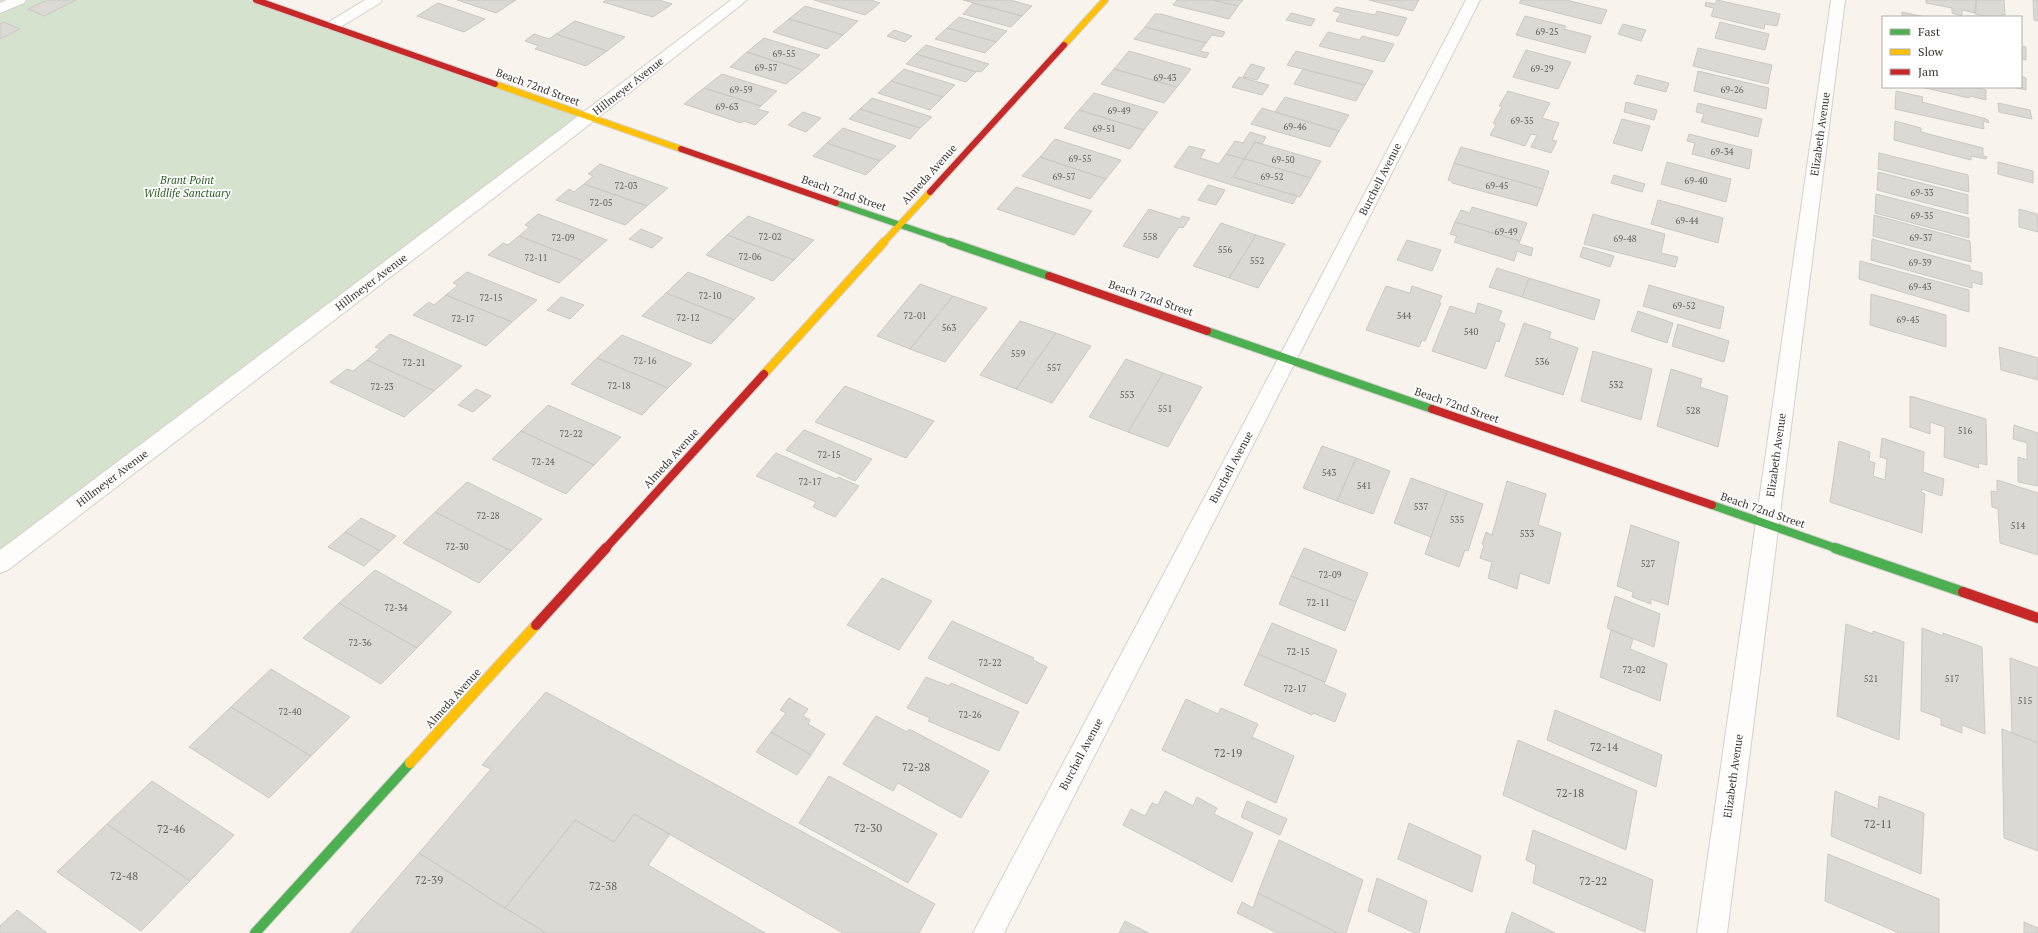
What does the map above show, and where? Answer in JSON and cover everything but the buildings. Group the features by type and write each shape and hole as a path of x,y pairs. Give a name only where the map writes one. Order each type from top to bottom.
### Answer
{"street":[{"path":"0,9 19,0"},
{"name":"Beach 72nd Street","path":"256,0 588,117 2038,618"},
{"path":"332,26 375,0"},
{"name":"Hillmeyer Avenue","path":"0,563 740,0"},
{"name":"Almeda Avenue","path":"255,933 1105,0"},
{"name":"Burchell Avenue","path":"988,933 1288,359 1473,0"},
{"name":"Elizabeth Avenue","path":"1712,933 1838,0"}],"green space":[{"name":"Brant Point Wildlife Sanctuary","path":"0,0 256,0 588,117 0,565"}],"traffic: fast":[{"path":"836,203 1049,276"},
{"path":"1207,331 1432,409"},
{"path":"1712,505 1963,592"},
{"path":"255,933 410,763"}],"traffic: slow":[{"path":"1064,45 1105,0"},
{"path":"495,84 681,149"},
{"path":"764,374 930,192"},
{"path":"410,763 536,625"}],"traffic: jam":[{"path":"256,0 495,84"},
{"path":"930,192 1064,45"},
{"path":"681,149 836,203"},
{"path":"1049,276 1207,331"},
{"path":"536,625 764,374"},
{"path":"1432,409 1712,505"},
{"path":"1963,592 2038,618"}]}
